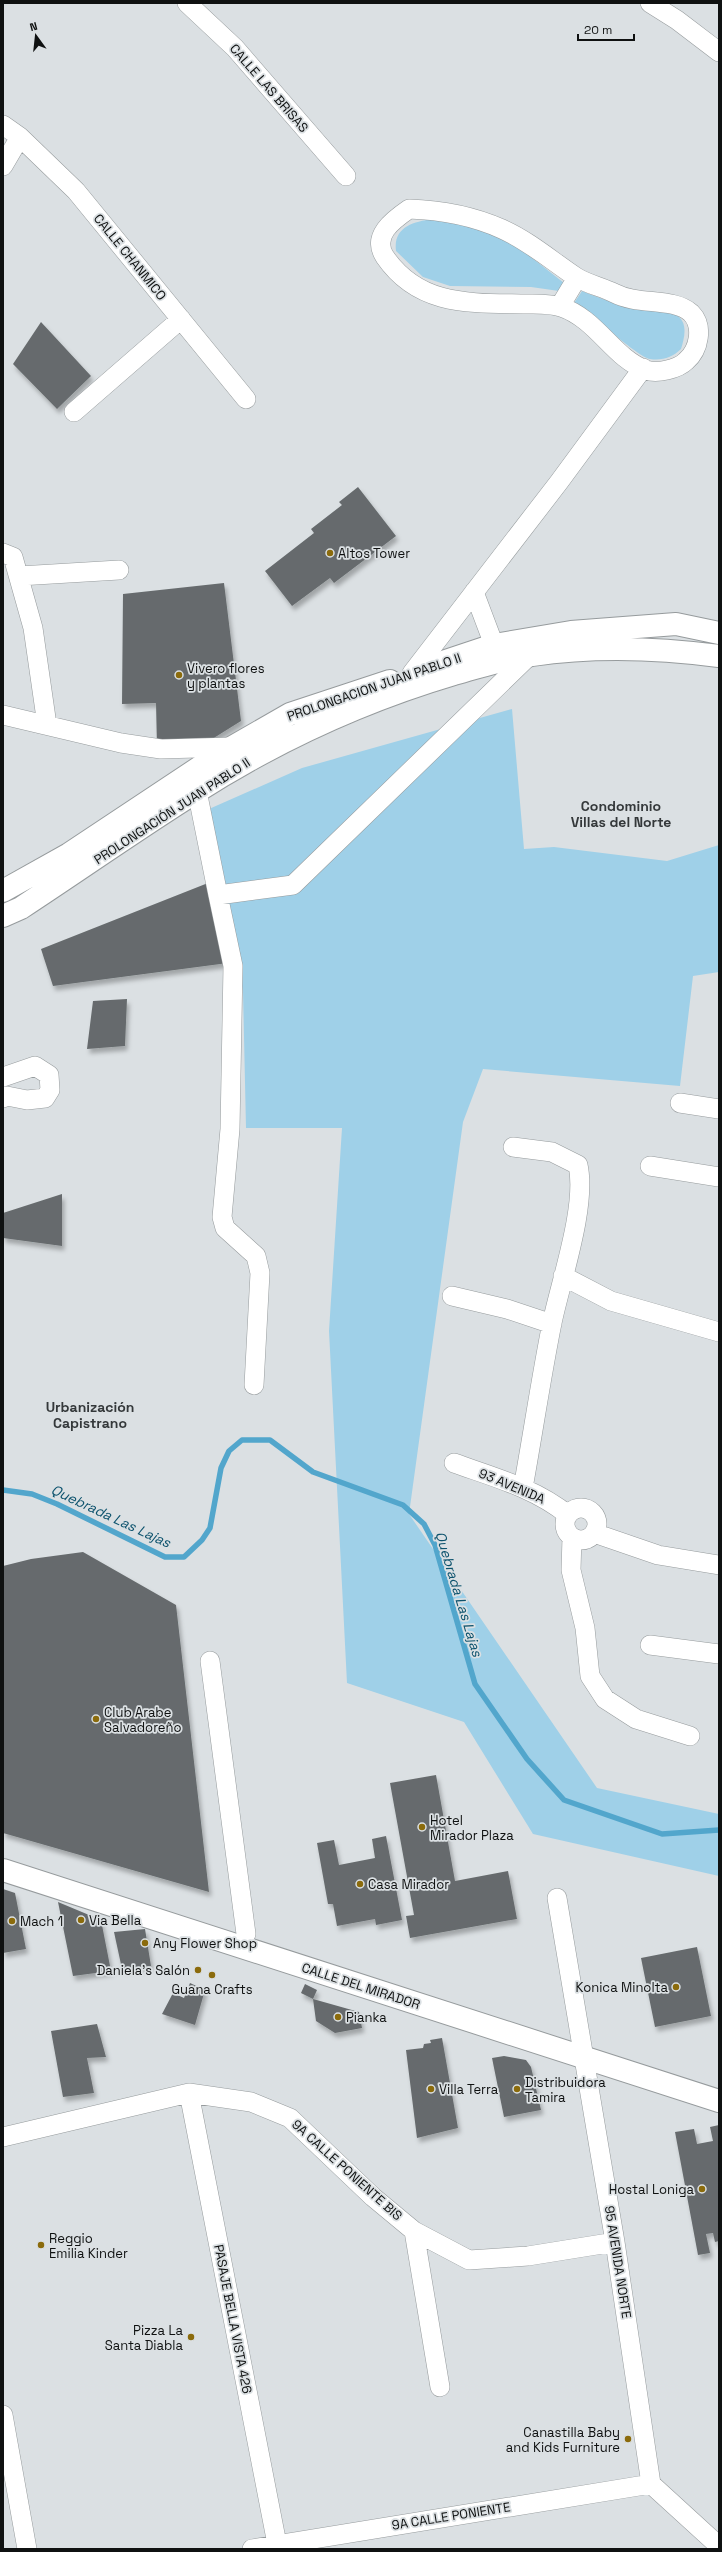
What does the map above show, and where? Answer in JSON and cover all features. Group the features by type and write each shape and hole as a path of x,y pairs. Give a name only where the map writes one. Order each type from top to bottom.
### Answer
{"main road":[{"name":"PROLONGACION JUAN PABLO II","path":"3,891 69,854 232,747 290,714 494,645 571,632 676,624 719,633"},
{"name":"PROLONGACIÓN JUAN PABLO II","path":"3,916 20,908 197,792 300,734 391,694 498,661 552,652 673,650 719,656"},
{"name":"CALLE DEL MIRADOR","path":"3,1858 246,1934 585,2052 719,2101"},
{"name":"CALLE DEL MIRADOR","path":"3,1870 585,2052 719,2089"}],"street":[{"name":"CALLE LAS BRISAS","path":"188,3 235,48 346,176"},
{"path":"650,3 719,52"},
{"name":"CALLE CHANMICO","path":"3,125 20,137 76,192 246,399"},
{"path":"3,166 20,137"},
{"path":"409,209 437,210 502,229 555,261 577,278 623,298 637,302 669,303 692,314 699,326 698,341 686,361 664,371 648,371 616,350 601,332 582,317 560,306 486,304 441,298 414,286 397,274 382,253 381,236 390,222 409,209"},
{"path":"560,306 577,278"},
{"path":"74,412 181,319"},
{"path":"412,673 559,482 643,368"},
{"path":"3,553 13,557 33,628 47,725"},
{"path":"19,576 119,570"},
{"path":"474,592 494,645"},
{"path":"218,895 293,885 530,655"},
{"path":"3,715 121,743 161,749 232,747"},
{"path":"197,792 233,966 230,1129 222,1217 225,1228 256,1256 260,1273 254,1385"},
{"path":"3,1077 35,1066 49,1075 50,1090 45,1098 26,1100 7,1096 3,1098"},
{"path":"680,1103 719,1109"},
{"path":"513,1147 552,1152 578,1165 581,1180 578,1208 552,1324 523,1488"},
{"path":"650,1166 719,1177"},
{"path":"562,1276 611,1301 719,1332"},
{"path":"452,1296 507,1309 552,1324"},
{"name":"93 AVENIDA","path":"454,1463 523,1488 555,1504 568,1515"},
{"path":"572,1537 584,1540 594,1533 596,1521 590,1511 578,1508 568,1515 565,1527 572,1537 572,1570 586,1628 590,1676 605,1699 636,1719 690,1736"},
{"path":"594,1533 658,1555 719,1565"},
{"path":"650,1645 719,1654"},
{"path":"210,1662 246,1934"},
{"name":"95 AVENIDA NORTE","path":"557,1898 585,2052 651,2484"},
{"name":"9A CALLE PONIENTE BIS","path":"3,2136 189,2093 251,2102 290,2118 374,2197 414,2231 469,2260 528,2256 615,2242"},
{"name":"PASAJE BELLA VISTA 426","path":"189,2093 278,2544"},
{"path":"414,2231 440,2387"},
{"path":"3,2415 27,2549"},
{"path":"651,2484 719,2546"},
{"name":"9A CALLE PONIENTE","path":"252,2549 651,2484"}],"shaded area":[{"path":"432,219 459,222 508,239 564,283 559,291 531,287 450,286 423,277 396,251 396,243 401,231 406,227 411,224"},
{"path":"582,291 627,306 645,310 667,312 676,315 684,324 684,337 681,349 671,356 663,359 650,359 644,357 574,303"},
{"path":"512,709 524,849 554,847 667,861 719,845 719,972 693,976 680,1086 483,1069 463,1122 409,1514 597,1788 719,1814 719,1876 533,1834 464,1722 347,1683 329,1331 342,1128 246,1128 243,991 209,809 302,768"}],"building":[{"path":"41,322 91,376 57,409 13,364"},
{"name":"Altos Tower","path":"358,487 396,536 334,583 330,578 292,606 265,571 314,533 311,529 342,505 339,502"},
{"name":"Vivero flores y plantas","path":"224,583 241,721 201,746 157,747 156,703 122,704 123,594"},
{"path":"208,883 228,963 53,986 41,949"},
{"path":"127,999 125,1046 87,1049 93,1001"},
{"path":"62,1194 62,1246 3,1238 3,1213"},
{"name":"Club Arabe Salvadoreño","path":"83,1552 176,1605 209,1892 3,1833 3,1566 31,1559"},
{"name":"Hotel Mirador Plaza","path":"436,1775 455,1881 508,1871 517,1919 410,1938 406,1916 414,1915 390,1783"},
{"name":"Casa Mirador","path":"386,1836 402,1920 376,1925 375,1919 337,1926 333,1904 328,1904 317,1843 334,1840 339,1865 375,1858 372,1839"},
{"name":"Mach 1","path":"3,1889 15,1893 26,1949 3,1953"},
{"path":"58,1902 101,1920 111,1971 73,1976"},
{"path":"145,1929 151,1966 122,1969 114,1932"},
{"name":"Konica Minolta","path":"697,1947 711,2016 655,2027 641,1958"},
{"path":"190,1983 205,1990 195,2025 162,2014 173,1993 184,1998"},
{"path":"305,1984 317,1990 313,1999 301,1993"},
{"name":"Pianka","path":"313,1999 359,2012 362,2028 335,2033 316,2021"},
{"path":"97,2024 106,2057 87,2058 94,2093 63,2097 51,2031"},
{"name":"Villa Terra","path":"442,2038 458,2128 417,2138 406,2050 423,2048 424,2044 431,2043 430,2040"},
{"name":"Distribuidora Tamira","path":"504,2056 526,2060 531,2067 541,2110 504,2117 492,2058"},
{"name":"Hostal Loniga","path":"719,2125 719,2241 715,2242 713,2233 706,2234 710,2253 698,2255 675,2132 694,2129 697,2144 713,2141 710,2127"}],"waterway":[{"name":"Quebrada Las Lajas","path":"3,1490 32,1494 57,1504 165,1557 184,1557 202,1540 210,1528 221,1468 229,1451 242,1440 270,1440 313,1472 403,1505 424,1524 435,1545 475,1684 527,1759 564,1800 662,1834 719,1830"}],"place":[{"name":"Altos Tower","path":"330,553"},
{"name":"Vivero flores y plantas","path":"179,675"},
{"name":"Club Arabe Salvadoreño","path":"96,1719"},
{"name":"Hotel Mirador Plaza","path":"422,1827"},
{"name":"Casa Mirador","path":"360,1884"},
{"name":"Via Bella","path":"81,1920"},
{"name":"Mach 1","path":"12,1921"},
{"name":"Any Flower Shop","path":"145,1943"},
{"name":"Daniela's Salón","path":"198,1970"},
{"name":"Guana Crafts","path":"212,1975"},
{"name":"Konica Minolta","path":"676,1987"},
{"name":"Pianka","path":"338,2017"},
{"name":"Villa Terra","path":"431,2089"},
{"name":"Distribuidora Tamira","path":"517,2089"},
{"name":"Hostal Loniga","path":"702,2189"},
{"name":"Reggio Emilia Kinder","path":"41,2245"},
{"name":"Pizza La Santa Diabla","path":"191,2337"},
{"name":"Canastilla Baby and Kids Furniture","path":"628,2439"}],"district":[{"name":"Condominio Villas del Norte","path":"621,814"},
{"name":"Urbanización Capistrano","path":"90,1416"}]}
